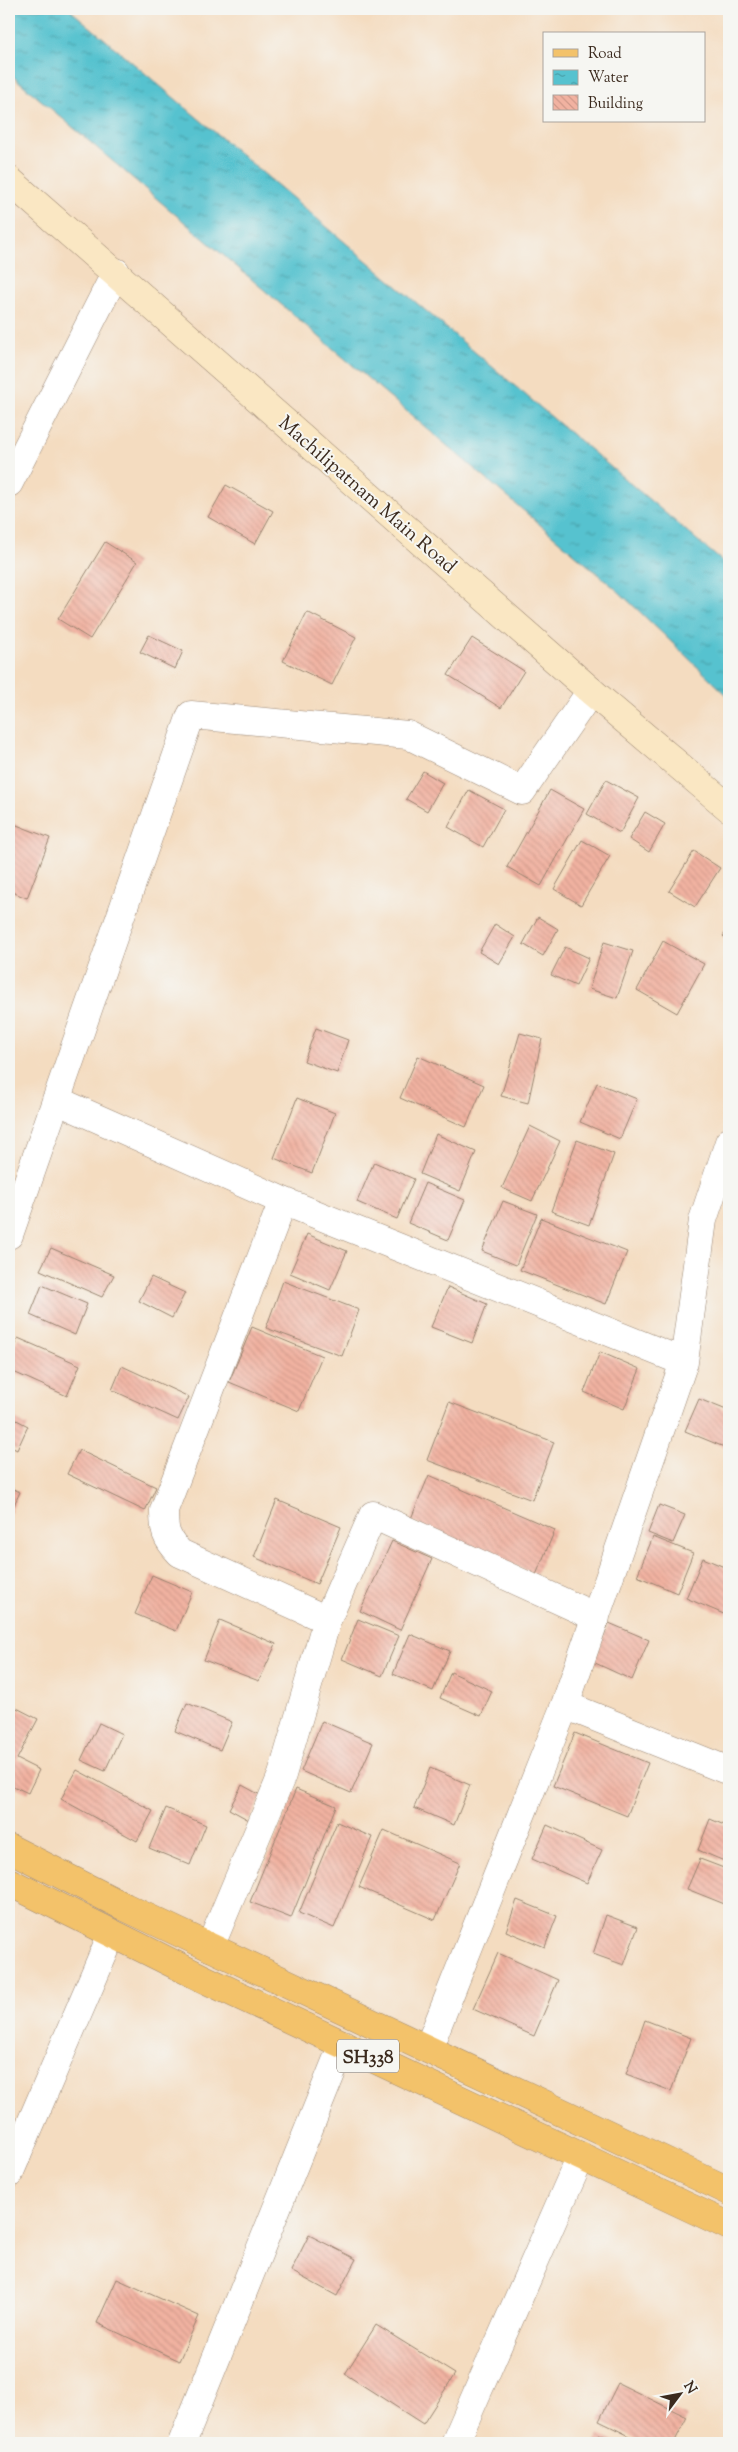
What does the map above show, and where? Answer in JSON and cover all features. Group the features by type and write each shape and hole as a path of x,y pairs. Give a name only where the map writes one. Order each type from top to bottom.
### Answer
{"main road":[{"name":"SH338","path":"9,1848 125,1907 729,2191"},
{"name":"SH338","path":"9,1882 112,1934 729,2226"}],"street":[{"name":"Machilipatnam Main Road","path":"9,180 591,690 729,808"},
{"path":"9,483 116,272"},
{"path":"9,1235 191,715 408,735 522,791 591,690"},
{"path":"56,1100 284,1201 684,1362"},
{"path":"428,2049 565,1705 684,1362 703,1220 729,1142"},
{"path":"284,1201 164,1510 164,1531 170,1542 180,1553 327,1620"},
{"path":"210,1947 282,1775 327,1620 373,1515 596,1617"},
{"path":"565,1705 729,1770"},
{"path":"9,2174 112,1934"},
{"path":"182,2443 343,2044"},
{"path":"455,2443 581,2156"}],"water":[{"path":"9,9 69,9 729,567 729,697 618,591 9,73"}],"building":[{"path":"226,485 273,511 255,544 208,517"},
{"path":"105,542 137,562 90,639 58,619"},
{"path":"307,612 356,637 332,685 283,661"},
{"path":"149,635 183,651 175,669 140,652"},
{"path":"472,638 524,671 501,708 448,675"},
{"path":"423,771 443,783 427,811 406,799"},
{"path":"606,780 639,798 620,833 587,814"},
{"path":"469,790 504,809 483,847 448,827"},
{"path":"550,790 584,809 541,886 507,867"},
{"path":"645,812 665,824 649,852 629,839"},
{"path":"9,822 50,838 27,898 9,891"},
{"path":"582,840 610,856 581,905 554,889"},
{"path":"694,851 720,868 695,907 669,891"},
{"path":"538,917 558,929 543,956 523,944"},
{"path":"495,924 515,937 499,964 479,952"},
{"path":"729,928 729,941 723,936"},
{"path":"663,941 704,964 677,1013 637,990"},
{"path":"604,942 633,951 617,998 589,989"},
{"path":"565,947 589,958 576,986 551,975"},
{"path":"316,1028 348,1040 337,1073 304,1061"},
{"path":"520,1033 542,1039 528,1103 501,1096"},
{"path":"418,1056 484,1085 466,1127 400,1098"},
{"path":"597,1083 637,1099 620,1139 580,1122"},
{"path":"297,1098 335,1113 312,1173 274,1158"},
{"path":"530,1126 560,1141 532,1201 502,1188"},
{"path":"436,1134 476,1152 460,1191 420,1174"},
{"path":"577,1140 614,1154 589,1225 551,1211"},
{"path":"374,1162 414,1179 397,1219 357,1202"},
{"path":"425,1183 465,1200 448,1240 408,1223"},
{"path":"503,1201 537,1214 516,1265 482,1251"},
{"path":"541,1218 627,1252 606,1304 520,1270"},
{"path":"307,1234 347,1251 330,1290 290,1273"},
{"path":"51,1248 114,1275 102,1297 40,1270"},
{"path":"151,1277 185,1293 172,1318 139,1301"},
{"path":"283,1281 359,1310 342,1356 266,1328"},
{"path":"42,1285 87,1304 75,1335 30,1315"},
{"path":"448,1287 487,1304 472,1343 431,1327"},
{"path":"252,1327 322,1356 299,1411 229,1382"},
{"path":"18,1338 80,1365 67,1396 9,1370 9,1359"},
{"path":"600,1352 640,1369 624,1409 584,1392"},
{"path":"122,1366 189,1397 178,1420 112,1390"},
{"path":"699,1399 729,1411 729,1449 685,1431"},
{"path":"449,1402 554,1442 532,1500 427,1460"},
{"path":"9,1416 28,1426 17,1450 9,1446"},
{"path":"79,1450 156,1487 145,1511 67,1474"},
{"path":"429,1475 555,1530 536,1575 410,1521"},
{"path":"9,1487 20,1492 9,1516"},
{"path":"277,1500 341,1527 317,1584 254,1557"},
{"path":"659,1505 685,1515 673,1543 648,1533"},
{"path":"653,1537 693,1553 677,1593 637,1576"},
{"path":"392,1541 432,1559 400,1630 360,1611"},
{"path":"703,1558 729,1569 729,1608 726,1615 686,1598"},
{"path":"152,1575 192,1592 176,1631 135,1614"},
{"path":"358,1619 399,1636 382,1676 342,1659"},
{"path":"220,1620 276,1644 259,1681 204,1660"},
{"path":"609,1623 649,1640 632,1680 593,1662"},
{"path":"410,1634 450,1651 433,1691 393,1674"},
{"path":"451,1672 492,1691 481,1716 440,1698"},
{"path":"187,1703 232,1722 220,1750 175,1731"},
{"path":"9,1704 38,1719 17,1759 39,1770 28,1793 9,1784"},
{"path":"322,1721 373,1743 351,1793 301,1771"},
{"path":"99,1723 122,1734 105,1771 81,1760"},
{"path":"575,1733 648,1763 627,1816 553,1786"},
{"path":"430,1768 470,1785 454,1825 414,1808"},
{"path":"77,1770 153,1811 137,1841 61,1799"},
{"path":"242,1785 262,1796 249,1820 229,1809"},
{"path":"296,1789 336,1806 291,1918 250,1902"},
{"path":"166,1808 206,1825 190,1865 149,1848"},
{"path":"710,1819 729,1827 729,1863 698,1850"},
{"path":"337,1822 372,1837 334,1928 299,1913"},
{"path":"547,1825 602,1850 587,1883 532,1859"},
{"path":"384,1830 460,1863 435,1920 359,1887"},
{"path":"700,1859 729,1870 729,1900 727,1905 687,1889"},
{"path":"517,1900 557,1916 545,1947 506,1931"},
{"path":"606,1915 638,1927 624,1965 593,1954"},
{"path":"498,1953 558,1980 534,2036 473,2009"},
{"path":"645,2020 691,2038 671,2091 626,2074"},
{"path":"309,2235 356,2259 337,2296 291,2271"},
{"path":"117,2279 199,2316 179,2361 97,2323"},
{"path":"376,2325 455,2374 423,2424 345,2374"},
{"path":"618,2383 687,2417 674,2443 644,2443 599,2421"},
{"path":"599,2434 620,2443 596,2443"}]}
